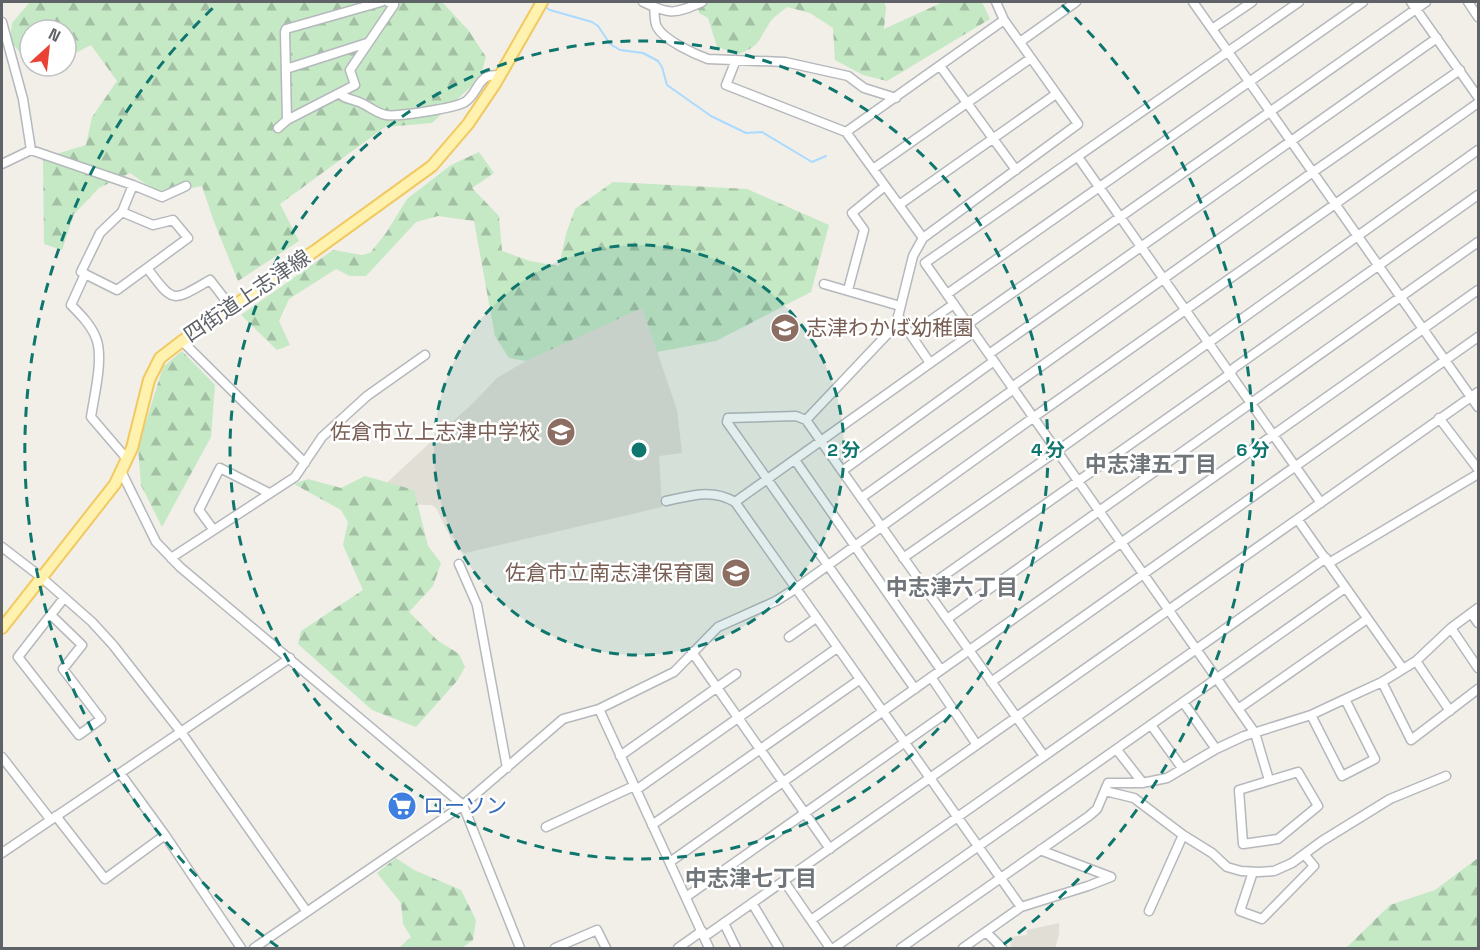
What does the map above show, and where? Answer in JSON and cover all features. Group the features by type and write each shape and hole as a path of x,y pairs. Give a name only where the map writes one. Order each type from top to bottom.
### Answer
{"main road":[{"name":"四街道上志津線","path":"2,628 115,484 127,459 153,369 160,358 432,166 468,124 500,76 542,2"}],"street":[{"path":"287,120 286,29 381,2"},
{"path":"278,128 287,120 355,86 350,70 394,5 388,2"},
{"path":"643,2 661,10 673,12 702,2"},
{"path":"806,420 896,325 913,256 923,238 1078,124 1004,20 996,2"},
{"path":"1020,42 1076,2"},
{"path":"1192,2 1445,360 1475,395 1479,407"},
{"path":"1212,29 1252,2"},
{"path":"1269,780 1255,734 925,263 1299,2"},
{"path":"947,294 1363,2"},
{"path":"968,324 1270,112 1414,5 1426,2"},
{"path":"1468,2 1479,17"},
{"path":"1414,5 1479,97"},
{"path":"654,7 656,26 666,37 697,56 708,59 785,62 848,76 864,88 896,98"},
{"path":"846,132 1004,20"},
{"path":"2,22 23,99 31,150"},
{"path":"842,471 1141,247 1437,38"},
{"path":"286,69 367,43"},
{"path":"873,169 1031,58"},
{"path":"736,60 726,85 846,132 923,238"},
{"path":"940,66 1016,170"},
{"path":"861,498 1313,172 1460,70"},
{"path":"340,94 374,111 397,116 461,103 470,97 481,80 495,75 500,76"},
{"path":"899,205 1056,94"},
{"path":"254,948 463,805 562,719 599,709 674,672 718,627 776,601 795,589 1034,417 1479,104"},
{"path":"2,164 31,150 162,197 186,186"},
{"path":"903,558 1479,150"},
{"path":"1078,157 1321,503"},
{"path":"122,212 153,225 173,220 188,238 117,290 81,272 100,233 122,212 133,185"},
{"path":"848,290 864,230 852,213 885,186"},
{"path":"926,589 1479,195"},
{"path":"947,619 1479,242"},
{"path":"147,268 164,291 172,296 180,297 210,280 231,307"},
{"path":"85,274 71,305 87,321 97,340 98,361 91,417 127,459"},
{"path":"824,284 900,306"},
{"path":"670,862 1479,290"},
{"path":"911,333 954,304"},
{"path":"898,316 930,363"},
{"path":"735,502 974,332"},
{"path":"991,682 1479,336"},
{"path":"182,341 305,463"},
{"path":"171,558 295,477 322,437 358,403 425,355"},
{"path":"678,948 724,923 1298,520 1439,418 1475,395"},
{"path":"915,689 767,480 727,422 728,418 796,416 806,420 1044,756"},
{"path":"1439,418 1479,469"},
{"path":"795,460 941,670"},
{"path":"213,530 199,510 220,468 269,494"},
{"path":"122,471 156,542 171,558 463,805 520,948"},
{"path":"811,920 1196,649 1328,560 1479,474"},
{"path":"666,501 709,493 718,494 735,502 1021,907"},
{"path":"1298,520 1403,669"},
{"path":"2,547 41,577 113,645 181,732 307,912"},
{"path":"459,564 477,605 507,768"},
{"path":"784,881 832,948 1118,750 1345,588"},
{"path":"51,615 82,645 63,669 101,719 79,735 18,657 64,598"},
{"path":"901,948 1089,816 1096,809 1108,783 1142,782 1167,778 1216,749 1244,736 1311,715 1382,682 1416,661 1451,628 1475,611 1479,623"},
{"path":"789,637 816,618"},
{"path":"1238,709 1367,619"},
{"path":"1451,628 1479,668"},
{"path":"546,827 635,788 837,648"},
{"path":"692,652 830,849"},
{"path":"2,853 290,658"},
{"path":"1416,661 1450,711"},
{"path":"620,756 736,674"},
{"path":"931,677 977,745"},
{"path":"652,825 859,680"},
{"path":"1382,682 1411,740 1479,689"},
{"path":"1311,715 1342,776 1375,759 1345,699"},
{"path":"1183,702 1216,749"},
{"path":"599,709 709,948"},
{"path":"686,897 952,709"},
{"path":"1151,725 1182,768"},
{"path":"1118,750 1142,782"},
{"path":"2,757 105,879 165,835"},
{"path":"1298,772 1318,806 1278,839 1243,844 1239,790 1269,780 1298,772"},
{"path":"120,773 241,948"},
{"path":"1105,791 1134,798 1183,835 1212,853 1227,867 1254,872 1274,871 1292,863 1322,841 1390,799 1446,776"},
{"path":"1149,911 1183,835"},
{"path":"963,948 1021,907 1111,877 1040,850"},
{"path":"1254,872 1240,911 1262,919 1314,866 1304,854"},
{"path":"752,903 779,948"},
{"path":"724,923 736,948"},
{"path":"555,948 597,930 606,948"},
{"path":"986,932 1002,948"}],"shaded area":[{"name":"佐倉市立上志津中学校","path":"642,307 677,410 682,453 659,456 662,507 465,553 456,549 436,508 432,505 382,504 379,490 497,378 526,361"},
{"path":"1059,923 1059,935 1055,948 1011,948 1010,937 1027,935 1027,930"}],"green space":[{"path":"30,2 442,2 469,31 486,57 480,78 432,123 385,127 280,204 299,241 238,281 202,186 160,194 130,173 99,188 74,214 62,250 44,244 43,158 86,145 92,117 117,81 91,45 78,52 78,18 18,18 18,50 10,41 12,23"},
{"path":"697,2 884,2 886,7 884,29 943,2 982,2 990,19 887,81 863,75 835,60 833,28 810,13 787,7 773,19 758,42 751,48 739,54 717,47 708,18 699,13"},
{"path":"479,152 494,173 472,188 499,216 502,251 530,261 559,266 566,234 575,209 613,182 747,189 829,225 811,292 716,341 657,352 642,308 526,361 509,358 495,336 474,221 438,216 416,222 366,276 350,276 336,269 289,299 279,321 290,345 277,350 241,315 333,250 362,255 370,253 386,233 407,199 451,165"},
{"path":"182,351 215,385 211,437 162,527 141,485 138,447 163,367"},
{"path":"365,476 414,490 428,546 441,563 433,586 409,612 437,640 459,654 465,667 457,681 416,727 372,710 298,644 301,631 363,590 343,545 348,522 341,510 294,484 308,479 341,488"},
{"path":"396,858 414,870 461,890 476,920 473,940 462,948 399,948 411,937 403,924 401,903 377,873"},
{"path":"1478,858 1478,948 1346,948 1390,905 1435,890"}],"waterway":[{"path":"543,6 592,22 598,26 610,44 620,50 643,53 658,61 667,85 711,116 746,133 762,132 812,162 826,156"}],"place":[{"name":"志津わかば幼稚園","path":"785,328"},
{"name":"佐倉市立上志津中学校","path":"561,432"},
{"name":"佐倉市立南志津保育園","path":"736,573"},
{"name":"ローソン","path":"402,806"}],"district":[{"name":"中志津五丁目","path":"1151,464"},
{"name":"中志津六丁目","path":"952,587"},
{"name":"中志津七丁目","path":"751,878"}]}
